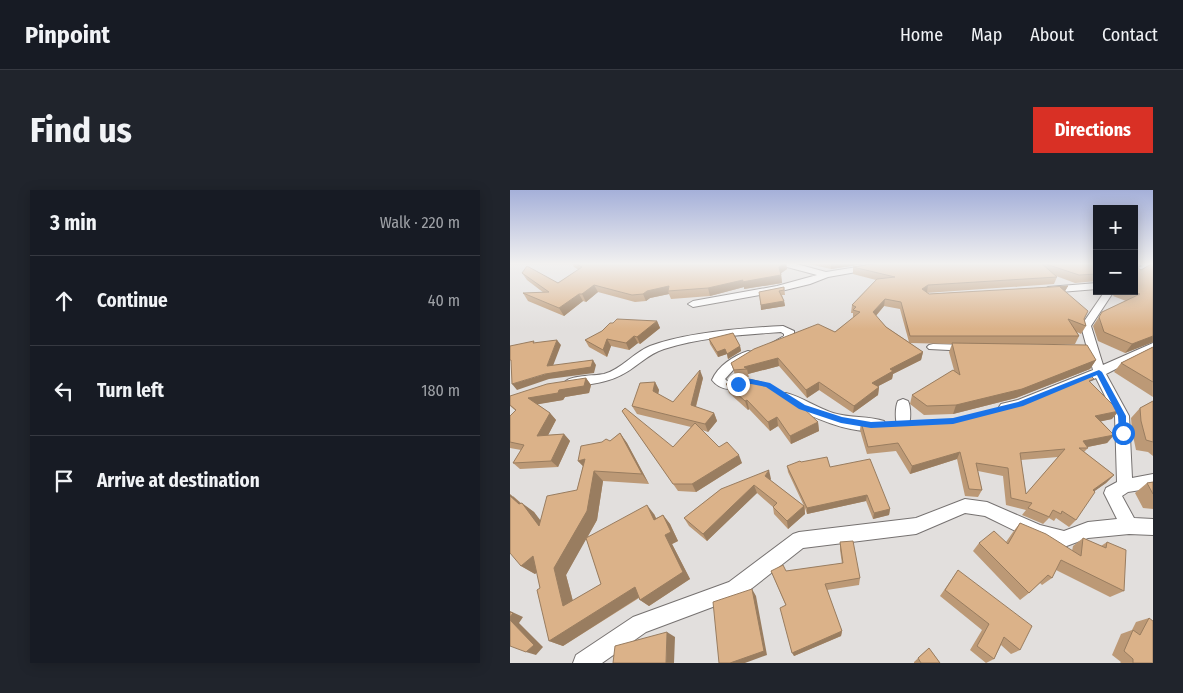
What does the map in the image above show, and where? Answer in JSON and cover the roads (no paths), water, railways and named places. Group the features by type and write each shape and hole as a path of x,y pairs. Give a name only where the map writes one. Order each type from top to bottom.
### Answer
{"street":[{"path":"693,304 793,285"},
{"path":"1040,290 1093,286"},
{"path":"1107,295 1086,326 1088,350 1122,416 1125,486"},
{"path":"560,384 608,378 622,370 643,353 661,346 731,332 783,329 790,333 789,338 763,348 732,364 720,375 718,380 725,385 759,383"},
{"path":"991,411 1020,404 1099,372 1153,346"},
{"path":"933,347 983,348"},
{"path":"774,389 802,407 841,420 871,425 920,423"},
{"path":"903,404 903,424"},
{"path":"1129,526 1112,493 1125,486 1153,481"},
{"path":"584,663 640,624 735,589 799,540 916,526 965,506 987,509 1038,534 1064,540 1088,530 1129,526 1153,527"}]}
